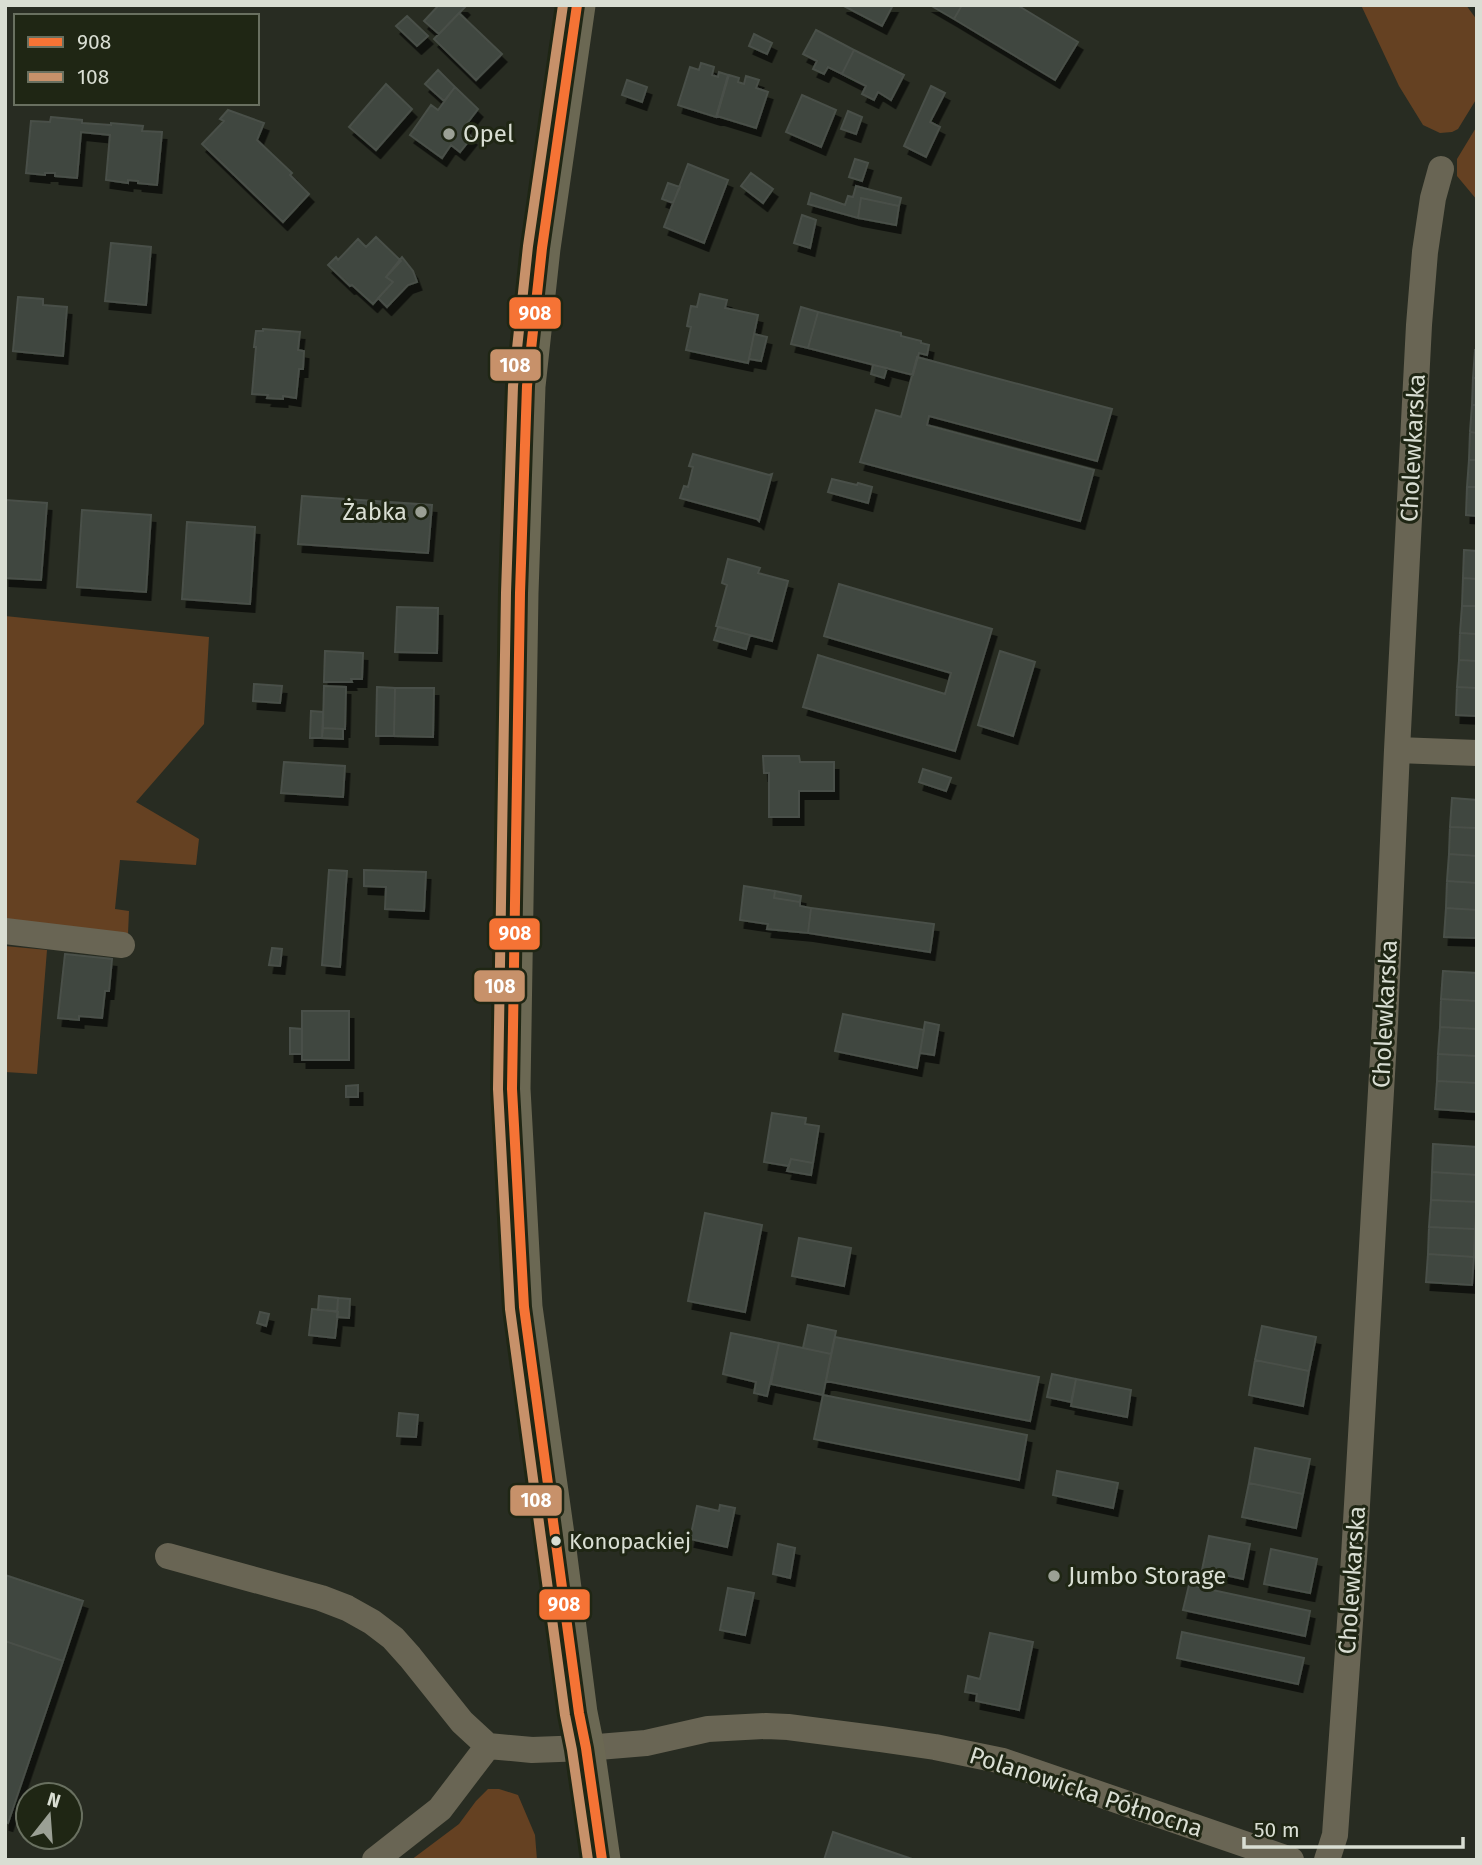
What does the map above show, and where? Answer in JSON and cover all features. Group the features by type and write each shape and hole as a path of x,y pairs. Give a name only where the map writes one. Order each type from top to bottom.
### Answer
{"main road":[{"path":"577,5 542,248 527,386 520,593 512,1089 524,1307 579,1713 602,1860"}],"street":[{"name":"Cholewkarska","path":"1327,1860 1335,1835 1352,1594 1385,1022 1419,325 1425,251 1433,198 1441,169"},
{"path":"1397,750 1477,753"},
{"path":"5,931 122,945"},
{"path":"168,1556 320,1598 347,1608 372,1622 393,1638 462,1722 488,1746 440,1810 375,1860"},
{"name":"Polanowicka Północna","path":"488,1746 532,1750 586,1748 646,1743 708,1728 766,1726 935,1747 1003,1761 1291,1860"}],"shaded area":[{"path":"1361,5 1466,5 1477,20 1477,98 1458,129 1440,133 1423,125 1399,86"},
{"path":"1477,126 1477,200 1457,176 1457,159"},
{"path":"5,616 209,637 204,724 136,802 199,839 196,865 120,860 115,909 129,911 128,934 5,924"},
{"path":"5,946 47,950 37,1074 5,1072"},
{"path":"488,1789 499,1789 518,1795 535,1835 537,1860 411,1860 459,1824"}],"building":[{"path":"439,5 465,7 439,34 424,21"},
{"path":"842,5 893,5 882,26"},
{"path":"930,5 962,5 954,19"},
{"path":"962,5 1017,5 1078,42 1055,80 954,19"},
{"path":"459,13 502,54 476,80 434,39"},
{"path":"407,16 428,36 417,46 396,26"},
{"path":"816,30 854,50 842,74 828,67 824,74 813,69 817,61 803,54"},
{"path":"754,34 772,43 767,54 749,46"},
{"path":"854,50 904,75 891,100 878,92 874,100 862,94 866,86 842,74"},
{"path":"701,63 714,67 712,75 718,77 719,72 728,75 716,117 678,105 690,67 699,70"},
{"path":"438,70 455,87 444,101 425,84"},
{"path":"729,75 739,78 738,82 744,84 746,76 759,80 756,88 768,92 756,128 717,116"},
{"path":"627,80 647,87 642,102 622,95"},
{"path":"386,84 412,109 376,150 349,127"},
{"path":"931,86 945,93 930,122 940,127 926,157 904,146"},
{"path":"455,87 478,109 462,130 472,137 460,152 451,145 442,158 410,135 431,105 438,110"},
{"path":"802,95 836,110 821,147 786,132"},
{"path":"228,110 264,123 257,140 292,173 290,175 309,194 283,222 202,144 224,121 220,119"},
{"path":"848,111 862,117 856,134 841,129"},
{"path":"51,117 82,120 82,123 143,126 142,131 162,132 157,185 128,180 128,183 106,180 110,135 81,132 77,178 55,176 55,173 26,173 31,121 50,122"},
{"path":"855,159 868,163 862,181 849,177"},
{"path":"688,164 728,180 704,243 664,227"},
{"path":"751,173 773,189 763,203 741,186"},
{"path":"668,183 680,187 673,203 662,199"},
{"path":"856,186 901,198 899,206 861,198 858,218 808,204 811,193 845,205 848,196 853,197"},
{"path":"861,198 899,206 896,225 858,218"},
{"path":"802,215 816,220 810,248 794,243"},
{"path":"376,237 401,261 386,277 393,282 373,304 328,265 336,257 338,260 358,239 366,247"},
{"path":"111,243 151,247 146,305 105,301"},
{"path":"402,257 413,271 417,282 408,285 387,307 378,298 393,282 386,277"},
{"path":"700,294 727,300 725,308 758,315 748,363 686,350 691,327 687,326 691,306 697,307"},
{"path":"18,297 43,299 43,305 67,307 63,356 13,351"},
{"path":"801,307 818,312 808,348 791,344"},
{"path":"818,312 901,333 901,336 929,345 927,355 919,353 913,375 808,348"},
{"path":"263,329 300,332 298,350 304,351 303,369 299,369 296,398 267,398 268,395 252,394 256,331"},
{"path":"754,334 767,337 761,361 749,359"},
{"path":"1475,350 1477,378 1473,378"},
{"path":"917,357 1112,409 1097,461 929,416 927,425 1094,470 1080,521 860,462 876,410 901,417"},
{"path":"873,365 887,368 884,378 871,374"},
{"path":"1473,378 1477,378 1477,405 1472,405"},
{"path":"1472,405 1477,405 1477,433 1470,432"},
{"path":"1470,432 1477,433 1477,460 1469,460"},
{"path":"693,454 772,474 759,521 680,498 684,486 688,487 693,467 689,466"},
{"path":"1469,460 1477,460 1477,487 1467,487"},
{"path":"832,479 872,487 868,503 828,492"},
{"path":"1467,487 1477,487 1477,516 1466,515"},
{"path":"302,496 432,505 428,553 298,544"},
{"path":"5,500 47,503 41,580 5,578"},
{"path":"82,510 151,515 146,592 77,587"},
{"path":"187,522 255,527 250,604 182,599"},
{"path":"1464,550 1477,551 1477,579 1463,578"},
{"path":"728,559 760,568 758,573 788,581 772,641 716,626 727,585 722,583"},
{"path":"1463,578 1477,579 1477,606 1462,606"},
{"path":"839,584 992,629 955,751 803,707 818,655 945,694 951,673 824,636"},
{"path":"1462,606 1477,606 1477,634 1460,633"},
{"path":"397,607 438,608 437,653 395,652"},
{"path":"718,627 750,635 746,649 714,640"},
{"path":"1460,633 1477,634 1477,661 1459,660"},
{"path":"325,651 363,653 362,679 351,679 352,682 324,682"},
{"path":"1000,651 1035,662 1013,736 978,725"},
{"path":"1459,660 1477,661 1477,688 1457,687"},
{"path":"254,684 282,686 280,703 253,701"},
{"path":"324,686 346,687 345,729 323,728"},
{"path":"377,687 395,688 394,736 376,736"},
{"path":"1457,687 1477,688 1477,716 1456,715"},
{"path":"395,688 434,688 433,737 394,736"},
{"path":"311,711 323,712 322,738 310,738"},
{"path":"323,728 343,729 343,739 322,738"},
{"path":"763,756 799,756 800,762 834,762 834,791 799,791 799,817 769,817 769,773 764,773"},
{"path":"284,762 345,766 343,797 281,793"},
{"path":"923,769 951,778 946,791 919,782"},
{"path":"1452,798 1477,800 1477,828 1450,827"},
{"path":"1450,827 1477,828 1477,856 1449,854"},
{"path":"1449,854 1477,856 1477,883 1447,881"},
{"path":"329,870 347,871 340,967 322,965"},
{"path":"364,870 426,872 424,911 385,909 386,887 364,886"},
{"path":"1447,881 1477,883 1477,910 1446,908"},
{"path":"744,886 775,891 774,898 800,902 800,906 811,908 808,933 767,929 768,924 740,920"},
{"path":"775,891 801,896 800,902 774,898"},
{"path":"811,908 934,924 930,952 808,933"},
{"path":"1446,908 1477,910 1477,938 1444,937"},
{"path":"272,948 282,949 280,966 269,965"},
{"path":"65,954 112,959 109,991 105,991 102,1018 58,1018"},
{"path":"1443,971 1477,973 1477,1001 1441,999"},
{"path":"1441,999 1477,1001 1477,1029 1440,1027"},
{"path":"302,1011 349,1011 349,1060 302,1060"},
{"path":"843,1014 924,1030 917,1068 835,1051"},
{"path":"925,1022 939,1025 934,1055 920,1053"},
{"path":"1440,1027 1477,1029 1477,1056 1438,1054"},
{"path":"290,1028 302,1029 302,1054 290,1054"},
{"path":"1438,1054 1477,1056 1477,1083 1437,1081"},
{"path":"1437,1081 1477,1083 1477,1112 1435,1109"},
{"path":"358,1085 358,1097 346,1097 346,1086"},
{"path":"772,1113 806,1118 805,1124 819,1126 813,1163 791,1159 789,1166 764,1162"},
{"path":"1433,1144 1477,1147 1477,1175 1432,1172"},
{"path":"791,1159 813,1163 811,1175 787,1171"},
{"path":"1432,1172 1477,1175 1477,1202 1431,1200"},
{"path":"1431,1200 1477,1202 1475,1229 1429,1227"},
{"path":"705,1213 762,1225 745,1312 688,1301"},
{"path":"1429,1227 1475,1229 1474,1257 1428,1254"},
{"path":"799,1238 851,1248 844,1286 792,1276"},
{"path":"1428,1254 1474,1257 1472,1285 1426,1282"},
{"path":"319,1296 338,1298 337,1311 318,1310"},
{"path":"338,1298 350,1299 349,1318 337,1317"},
{"path":"312,1309 338,1312 335,1338 309,1335"},
{"path":"260,1312 269,1314 266,1326 257,1323"},
{"path":"808,1325 836,1331 831,1354 803,1348"},
{"path":"1262,1326 1316,1337 1309,1371 1255,1360"},
{"path":"731,1333 779,1343 767,1396 754,1393 756,1382 723,1374"},
{"path":"835,1337 1039,1377 1030,1421 826,1381"},
{"path":"779,1343 831,1354 823,1395 771,1384"},
{"path":"1255,1360 1309,1371 1303,1406 1249,1395"},
{"path":"1052,1374 1076,1379 1071,1402 1047,1397"},
{"path":"1076,1379 1131,1390 1127,1417 1071,1406"},
{"path":"823,1395 1027,1435 1019,1480 814,1439"},
{"path":"399,1413 418,1415 416,1437 397,1436"},
{"path":"1255,1448 1310,1459 1303,1494 1249,1483"},
{"path":"1057,1471 1118,1483 1113,1508 1053,1495"},
{"path":"1249,1483 1303,1494 1296,1528 1242,1517"},
{"path":"720,1505 735,1508 727,1547 690,1539 697,1506 719,1511"},
{"path":"1209,1536 1250,1544 1243,1579 1202,1570"},
{"path":"778,1544 795,1548 790,1578 773,1574"},
{"path":"1271,1549 1317,1559 1310,1593 1264,1584"},
{"path":"5,1575 83,1601 63,1661 5,1641"},
{"path":"1189,1585 1310,1611 1305,1636 1183,1610"},
{"path":"728,1588 754,1593 745,1635 720,1630"},
{"path":"1182,1632 1304,1658 1298,1684 1177,1658"},
{"path":"990,1633 1033,1642 1019,1710 976,1701 977,1694 965,1692 968,1676 980,1679"},
{"path":"5,1641 63,1661 22,1781 14,1781 14,1805 8,1823 5,1822"},
{"path":"833,1832 915,1860 824,1860"}],"transit line":[{"name":"108","path":"563,5 528,246 513,386 506,593 498,1089 510,1309 565,1715 588,1860"},
{"name":"908","path":"577,5 542,248 527,386 520,593 512,1089 524,1307 579,1713 602,1860"}],"place":[{"name":"Opel","path":"449,134"},
{"name":"Żabka","path":"421,512"},
{"name":"Konopackiej","path":"556,1541"},
{"name":"Jumbo Storage","path":"1054,1576"}]}
